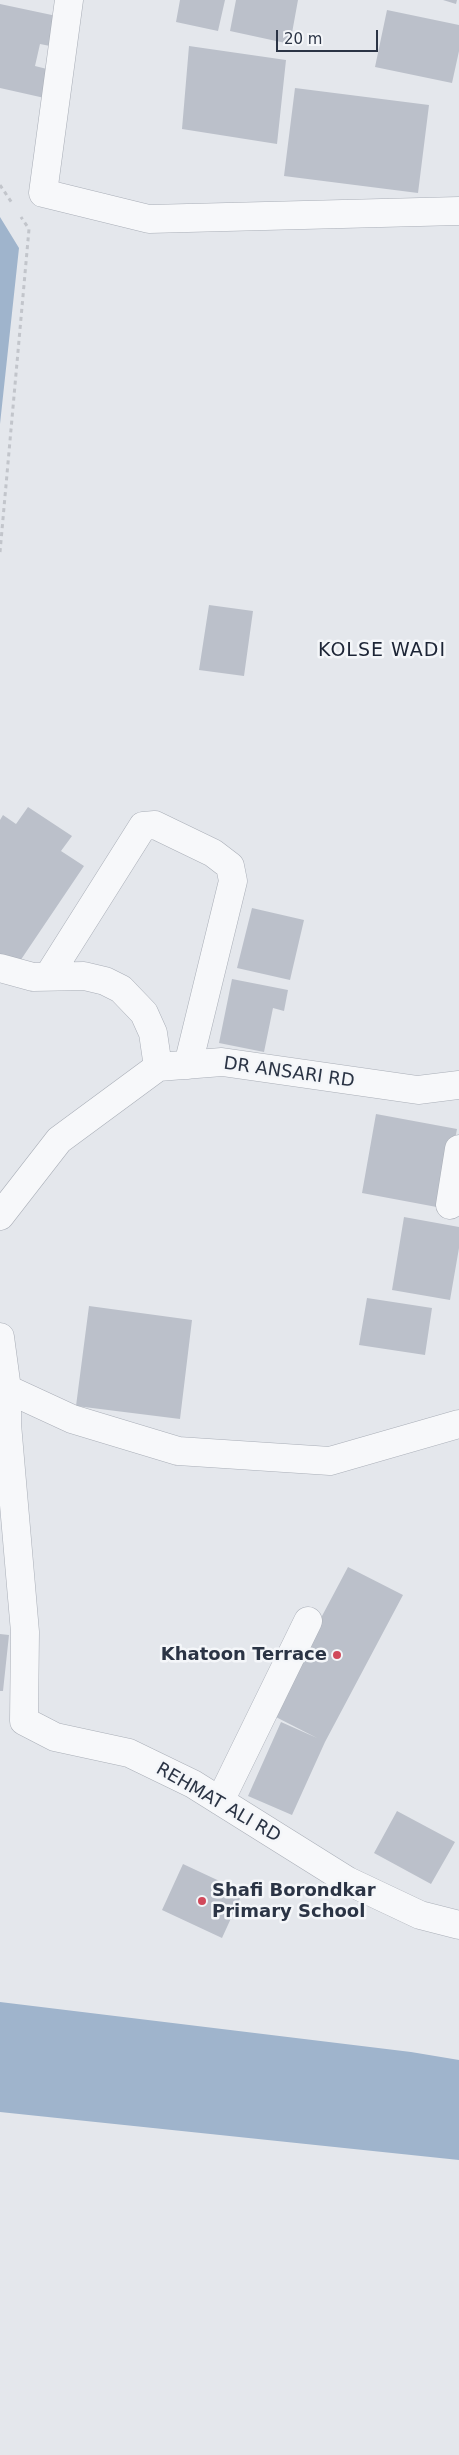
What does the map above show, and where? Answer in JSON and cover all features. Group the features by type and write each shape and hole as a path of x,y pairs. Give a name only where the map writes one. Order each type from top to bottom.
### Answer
{"street":[{"path":"69,0 43,193 149,219 459,211"},
{"path":"49,976 143,826 155,825 213,853 230,866 232,881 188,1064"},
{"path":"0,968 33,977 84,976 105,981 121,989 144,1013 153,1033 158,1067 59,1140 0,1216"},
{"name":"DR ANSARI RD","path":"158,1067 222,1062 418,1090 459,1085"},
{"path":"450,1205 459,1149"},
{"path":"0,1337 7,1389 4,1424"},
{"path":"7,1389 72,1419 178,1451 330,1461 459,1424"},
{"name":"REHMAT ALI RD","path":"4,1424 25,1632 24,1721 55,1737 129,1753 193,1784 348,1881 420,1915 459,1925"},
{"path":"220,1801 308,1621"}],"path":[{"path":"0,185 15,207"},
{"path":"0,552 29,229 19,214"}],"water":[{"path":"0,217 19,248 0,424"},
{"path":"0,2002 411,2052 459,2060 459,2160 0,2112"}],"building":[{"path":"180,0 225,0 218,31 176,22"},
{"path":"236,0 298,0 290,44 230,31"},
{"path":"443,0 457,0 456,4"},
{"path":"0,4 66,18 60,48 40,44 35,66 55,71 49,99 0,88"},
{"path":"387,10 459,25 459,51 452,83 375,67"},
{"path":"189,46 286,60 277,144 182,129"},
{"path":"295,88 429,105 418,193 284,176"},
{"path":"209,605 253,611 244,676 199,670"},
{"path":"28,807 72,836 61,851 84,866 16,967 0,956 0,820 3,815 16,824"},
{"path":"252,908 304,920 290,980 237,968"},
{"path":"232,979 288,990 284,1011 273,1008 264,1052 219,1043"},
{"path":"376,1114 457,1129 442,1208 362,1193"},
{"path":"404,1217 459,1227 459,1248 450,1300 392,1290"},
{"path":"367,1298 432,1308 425,1355 359,1345"},
{"path":"89,1306 192,1320 180,1419 76,1406"},
{"name":"Khatoon Terrace","path":"348,1567 403,1595 325,1742 292,1815 248,1796 281,1722 317,1738 270,1714"},
{"path":"0,1634 9,1635 3,1691 0,1691"},
{"path":"397,1811 455,1842 431,1884 374,1853"},
{"name":"Shafi Borondkar Primary School","path":"183,1864 243,1892 222,1938 162,1910"}],"place":[{"name":"Khatoon Terrace","path":"337,1655"},
{"name":"Shafi Borondkar Primary School","path":"202,1901"}],"district":[{"name":"KOLSE WADI","path":"382,651"}]}
